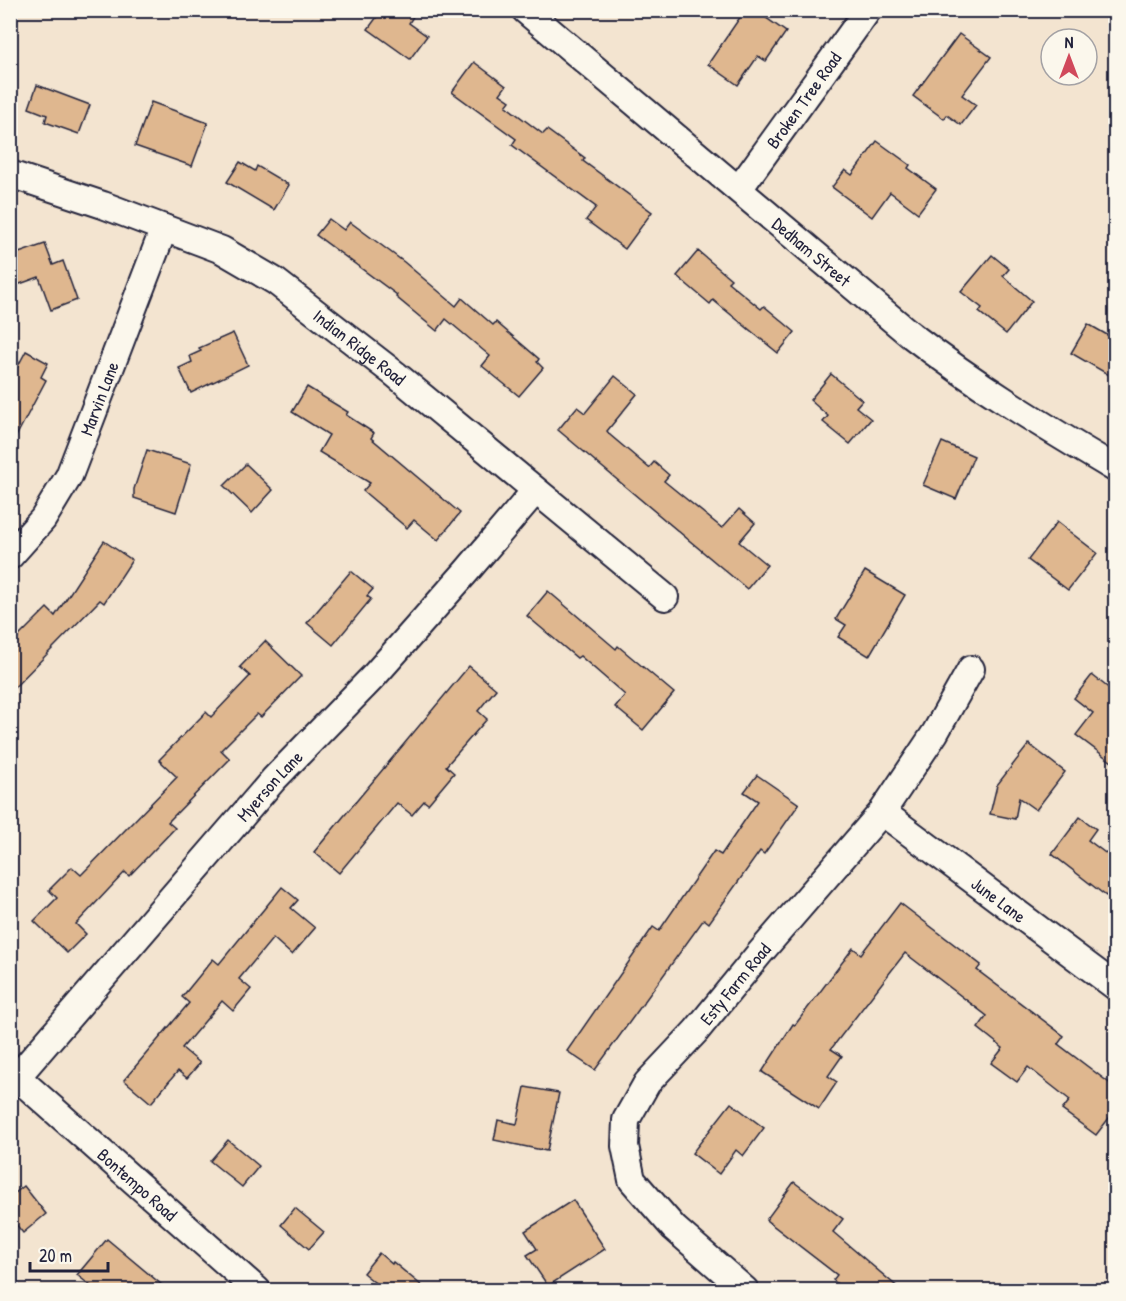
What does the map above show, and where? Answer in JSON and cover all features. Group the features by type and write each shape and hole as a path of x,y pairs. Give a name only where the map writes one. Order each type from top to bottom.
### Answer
{"street":[{"name":"Dedham Street","path":"525,10 947,363 1007,404 1116,469"},
{"name":"Broken Tree Road","path":"739,189 868,10"},
{"name":"Indian Ridge Road","path":"10,174 222,250 275,281 395,374 665,597"},
{"name":"Marvin Lane","path":"10,556 43,519 69,476 164,228"},
{"name":"Myerson Lane","path":"14,1082 274,779 373,677 535,491"},
{"name":"Esty Farm Road","path":"745,1290 674,1228 632,1180 624,1146 626,1120 646,1083 696,1031 759,954 882,812 935,733 971,669"},
{"name":"June Lane","path":"882,812 1116,987"},
{"name":"Bontempo Road","path":"14,1082 257,1290"}],"building":[{"path":"382,10 417,10 409,23 427,36 410,59 368,29"},
{"path":"745,10 755,10 786,32 766,61 758,56 738,85 708,64"},
{"path":"959,34 991,57 962,95 976,105 961,125 947,115 944,119 913,96"},
{"path":"474,62 506,86 500,94 510,101 506,106 543,134 547,130 585,158 583,161 652,212 625,249 586,220 596,207 512,145 516,139 452,92"},
{"path":"37,85 90,105 79,134 45,122 47,115 29,108"},
{"path":"151,102 208,123 192,166 135,146"},
{"path":"877,141 910,165 908,168 936,189 918,213 890,192 872,217 832,187 845,170 852,175"},
{"path":"240,162 255,171 257,166 289,185 274,210 227,182"},
{"path":"329,219 344,230 350,222 404,262 456,306 462,298 493,325 496,322 539,359 537,362 543,368 519,396 482,366 490,356 446,319 437,331 396,297 397,295 316,235"},
{"path":"45,244 53,265 63,261 77,300 51,310 39,277 17,285 10,266 10,256"},
{"path":"698,251 731,279 728,282 761,309 764,306 795,332 778,353 713,300 710,304 677,276"},
{"path":"992,255 1009,269 1003,276 1032,301 1006,334 979,312 982,308 961,292"},
{"path":"1088,324 1116,340 1116,379 1071,353"},
{"path":"233,333 248,365 191,393 179,368 192,362 190,356 201,351 199,348"},
{"path":"26,351 48,363 41,377 46,380 10,448 10,381"},
{"path":"831,374 862,400 856,407 871,419 850,444 823,422 828,416 810,400"},
{"path":"615,376 637,394 607,431 610,435 649,468 654,462 669,475 664,481 722,528 739,509 755,523 739,542 767,565 747,589 558,430 577,407 585,413"},
{"path":"307,387 348,412 346,415 374,433 371,438 460,513 438,540 414,520 407,528 363,491 370,483 319,452 329,435 292,412"},
{"path":"942,442 974,456 956,499 923,485"},
{"path":"147,450 191,464 176,512 134,498 134,489"},
{"path":"246,464 273,490 252,513 224,486"},
{"path":"1057,522 1097,553 1068,590 1028,560"},
{"path":"104,541 132,560 104,603 100,600 10,692 10,645 47,608 55,616"},
{"path":"351,571 373,589 367,596 371,599 333,645 307,623"},
{"path":"865,571 905,595 869,656 838,637 846,625 836,619"},
{"path":"548,591 616,649 618,646 674,693 643,730 615,707 625,695 580,656 577,658 527,616"},
{"path":"265,641 301,676 261,717 257,714 221,750 230,759 168,822 175,828 129,876 125,872 76,924 86,934 67,953 34,921 57,898 49,890 72,867 81,875 177,777 159,760 206,712 211,717 250,676 240,667"},
{"path":"469,666 496,689 478,711 487,719 446,766 454,773 428,804 424,801 412,815 397,803 339,873 314,852"},
{"path":"1092,675 1111,690 1116,683 1116,765 1076,735 1093,713 1074,698"},
{"path":"1029,744 1065,772 1036,810 1019,798 1015,819 990,814 997,785"},
{"path":"757,775 799,804 764,854 760,851 709,923 704,919 595,1070 567,1051 653,927 659,931 714,851 721,855 758,801 744,792"},
{"path":"1080,817 1096,829 1088,840 1116,861 1116,884 1106,896 1052,854"},
{"path":"282,887 298,900 291,908 315,928 292,955 273,938 239,979 251,989 233,1011 222,1001 182,1048 200,1063 187,1078 178,1071 151,1103 124,1080 189,1003 182,997 213,959 219,964"},
{"path":"900,903 981,965 977,970 1064,1036 1058,1044 1116,1088 1116,1109 1096,1135 1062,1110 1070,1100 1028,1067 1017,1082 991,1063 1003,1048 978,1028 987,1016 905,953 831,1049 842,1056 828,1076 837,1082 819,1109 762,1072 793,1024 795,1025 853,948 861,954"},
{"path":"525,1087 559,1093 547,1151 494,1140 498,1120 517,1124"},
{"path":"731,1103 764,1128 743,1156 736,1150 719,1174 692,1153"},
{"path":"228,1140 259,1166 242,1187 210,1161"},
{"path":"794,1182 843,1219 833,1232 901,1290 844,1290 833,1280 837,1275 766,1220"},
{"path":"24,1186 46,1214 23,1233 10,1217 10,1197"},
{"path":"573,1200 605,1249 548,1286 527,1255 537,1249 525,1231"},
{"path":"295,1208 324,1232 309,1249 281,1225"},
{"path":"107,1239 168,1290 96,1290 77,1275"},
{"path":"379,1253 427,1290 384,1290 363,1273"}]}
